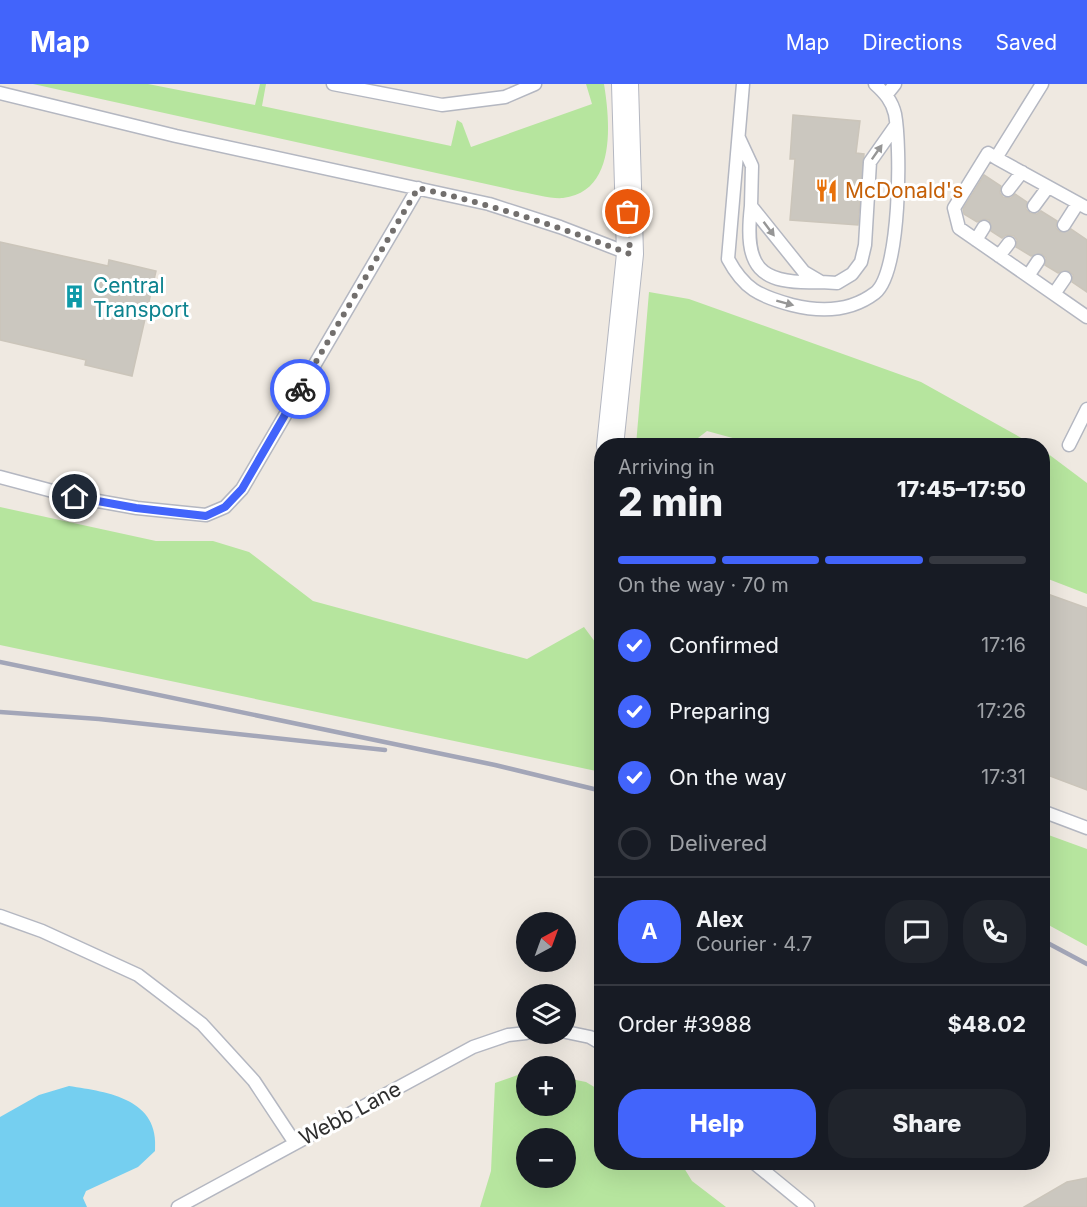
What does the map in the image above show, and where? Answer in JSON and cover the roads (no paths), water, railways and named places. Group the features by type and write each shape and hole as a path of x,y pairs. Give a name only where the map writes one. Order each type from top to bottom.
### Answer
{"street":[{"path":"611,438 630,254 625,84"}],"lane":[{"path":"333,84 442,105 505,97 535,84"},
{"path":"743,84 728,259 739,279 762,297 810,309 845,309 876,292 890,265 900,171 891,89 876,84"},
{"path":"996,158 1042,84"},
{"path":"0,93 176,136 489,204 560,227 630,254"},
{"path":"738,137 752,166 749,249 765,273 778,281 793,284 837,283 852,274 861,262 865,245 870,162 896,125"},
{"path":"1064,225 1082,206 988,153 954,208 958,228 1084,314 1087,301"},
{"path":"1008,190 1022,172"},
{"path":"1034,206 1048,187"},
{"path":"0,477 75,497 136,508 206,516 225,507 242,489 418,188"},
{"path":"751,206 804,272 820,282"},
{"path":"976,240 984,226"},
{"path":"999,256 1009,243"},
{"path":"1028,276 1038,261"},
{"path":"1054,294 1065,278"},
{"path":"1069,445 1087,409"},
{"path":"1050,814 1087,828"},
{"path":"0,916 42,931 138,975 157,989 202,1024 254,1082 295,1143"},
{"name":"Webb Lane","path":"178,1207 473,1047 516,1034"},
{"path":"576,1034 594,1039"},
{"path":"763,1170 808,1207"}],"water":[{"path":"69,1086 115,1095 141,1109 149,1120 154,1134 155,1151 138,1167 86,1191 83,1198 87,1207 0,1207 0,1117 39,1095"}],"railway":[{"path":"0,662 495,765 594,789"},
{"path":"0,712 99,719 385,750"},
{"path":"1050,944 1087,964"}],"place":[{"name":"McDonald's","path":"827,190"},
{"name":"Central Transport","path":"75,297"}]}
